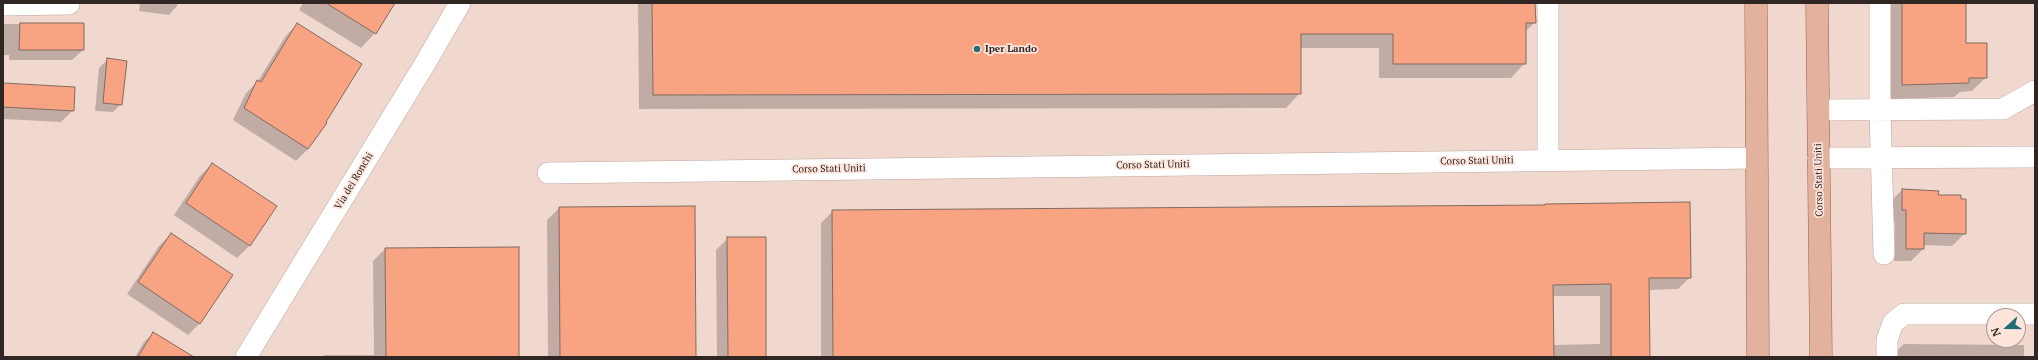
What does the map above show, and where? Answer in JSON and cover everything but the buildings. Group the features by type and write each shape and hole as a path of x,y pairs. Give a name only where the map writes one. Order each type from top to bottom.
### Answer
{"main road":[{"path":"1756,3 1758,357"},
{"name":"Corso Stati Uniti","path":"1817,3 1821,357"}],"street":[{"name":"Via dei Ronchi","path":"246,357 426,62 460,3"},
{"path":"1548,3 1548,160"},
{"path":"1880,3 1880,110 1884,254"},
{"path":"3,5 68,4"},
{"path":"1818,110 2004,109 2035,91"},
{"path":"1818,158 2035,157"},
{"name":"Corso Stati Uniti","path":"548,173 1757,158"},
{"path":"1887,357 1886,340 1892,323 1904,314 2035,314"}],"place":[{"name":"Iper Lando","path":"977,49"}]}
